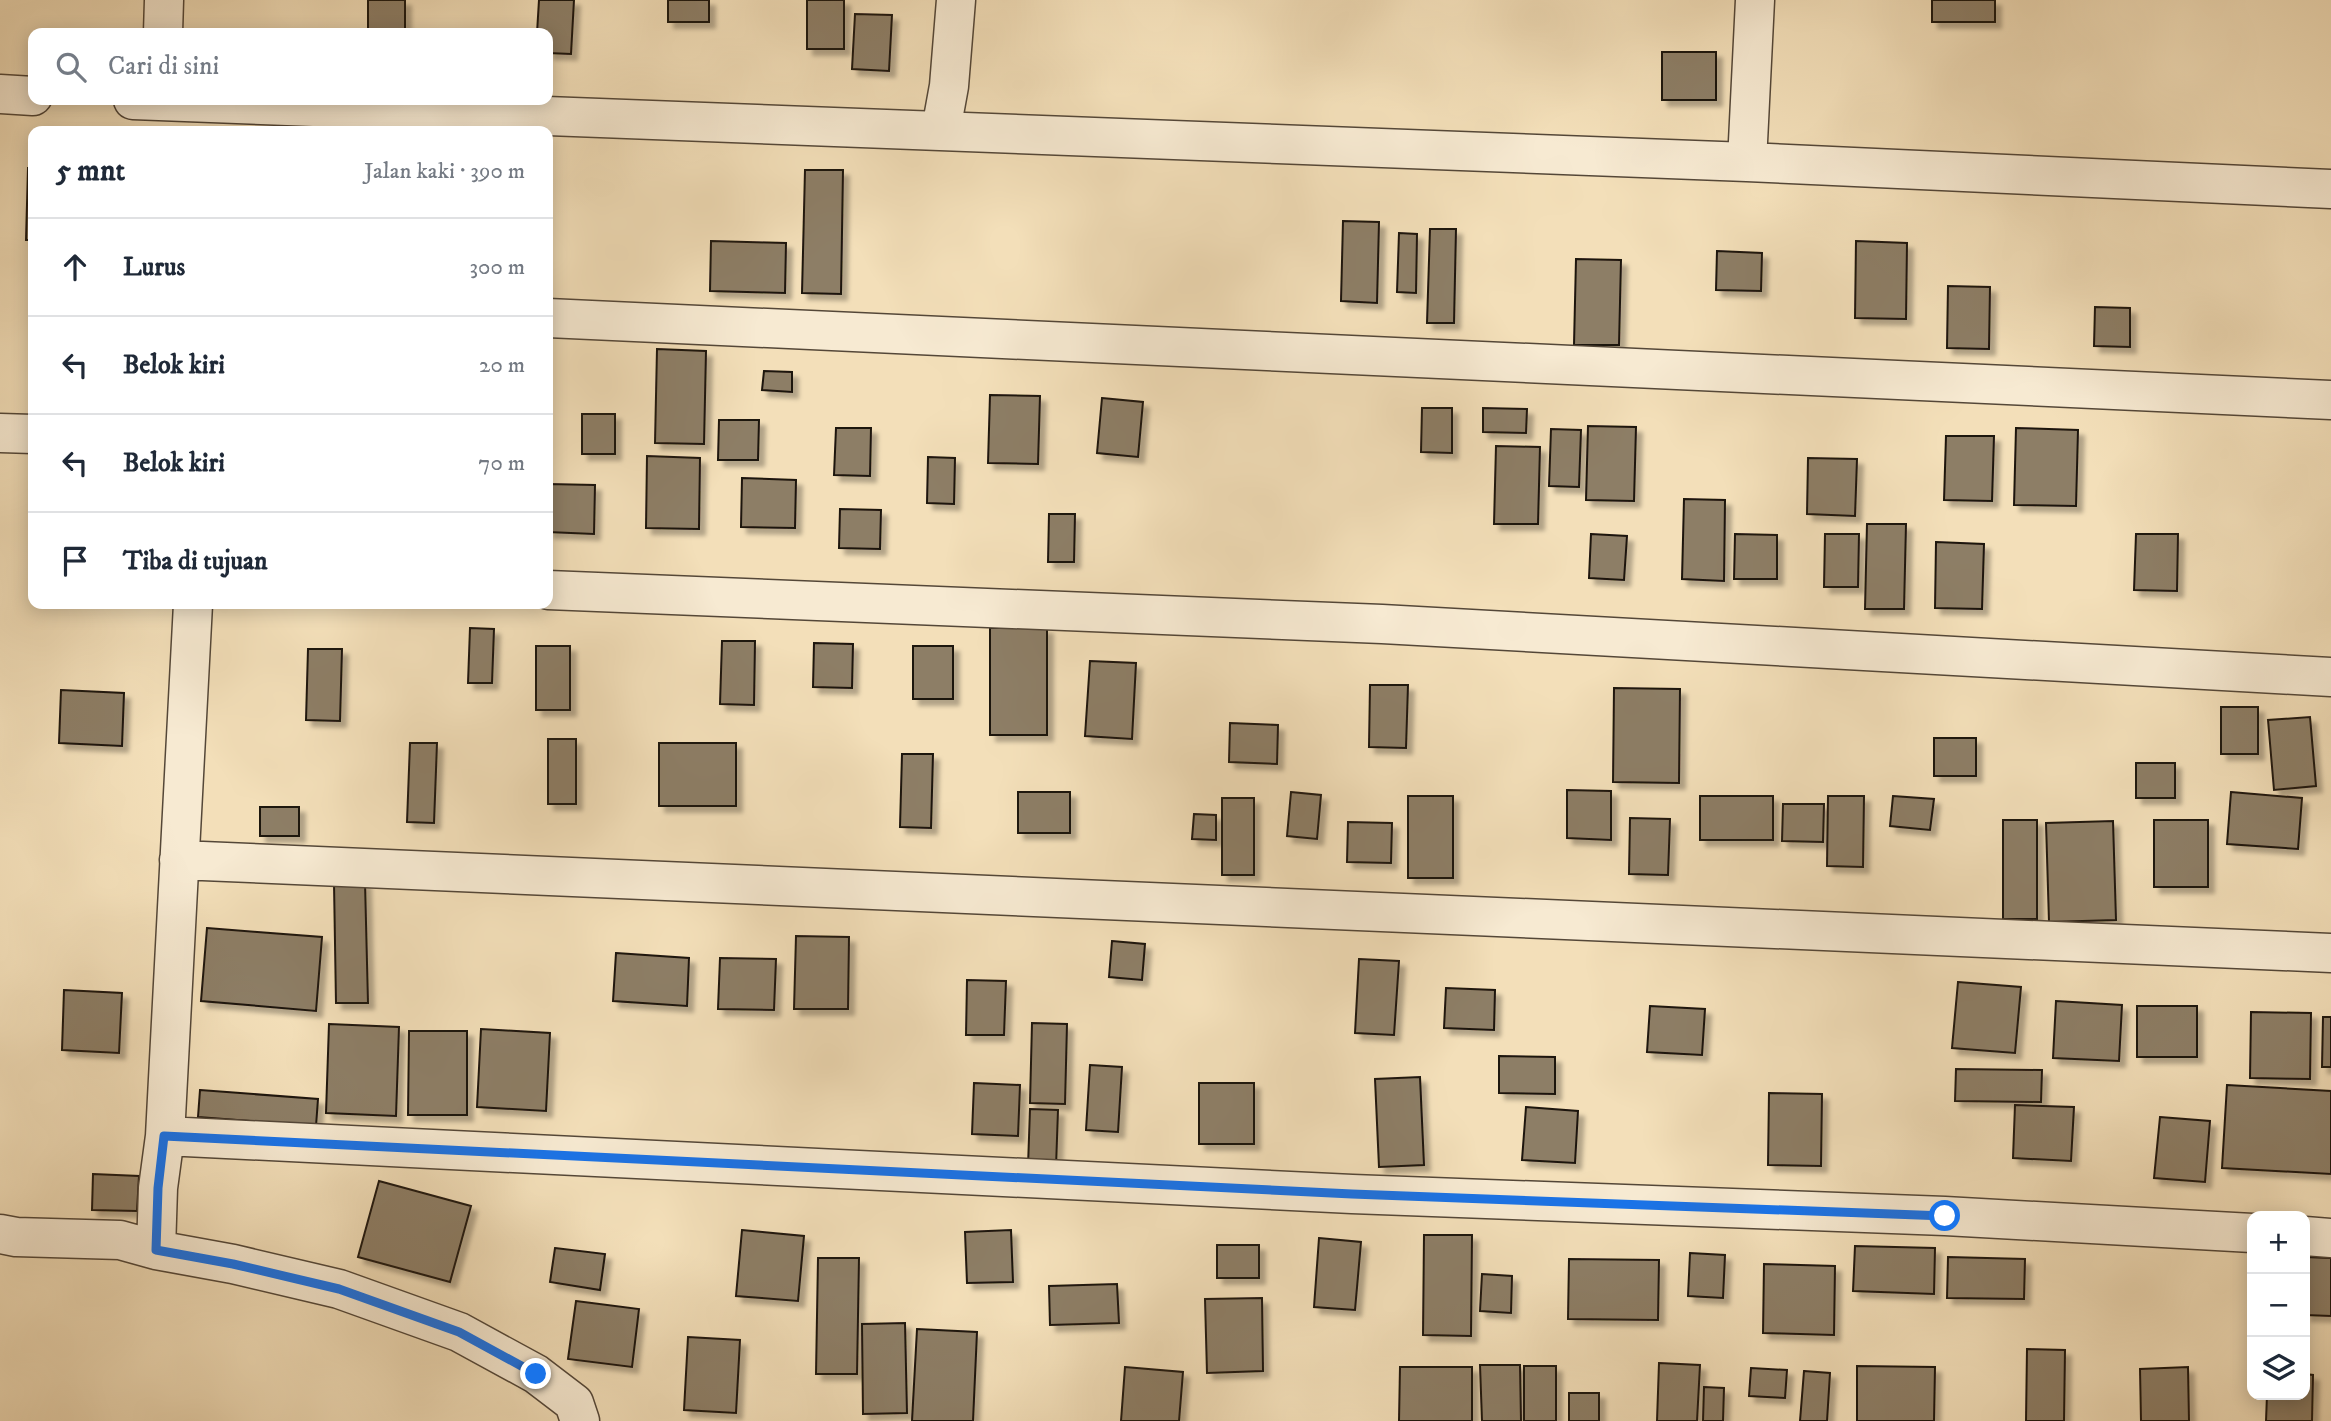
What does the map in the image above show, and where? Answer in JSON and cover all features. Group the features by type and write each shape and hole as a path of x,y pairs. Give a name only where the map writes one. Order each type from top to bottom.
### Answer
{"street":[{"path":"163,28 164,0"},
{"path":"942,130 949,86 956,0"},
{"path":"1747,162 1755,0"},
{"path":"0,94 28,96"},
{"path":"170,105 207,116 942,130 1747,162 2331,189"},
{"path":"553,318 2331,400"},
{"path":"0,433 28,433"},
{"path":"553,590 1382,624 2331,677"},
{"path":"156,1250 193,609"},
{"path":"179,860 2331,953"},
{"path":"164,1136 1352,1194 1945,1216 2247,1233"},
{"path":"0,1234 16,1237 120,1240 339,1289 459,1332 536,1374 577,1412"},
{"path":"2310,1236 2331,1238"}],"building":[{"path":"368,0 405,0 405,28 368,28"},
{"path":"539,0 574,0 571,54 553,53 553,28 537,28"},
{"path":"668,0 709,0 709,22 668,22"},
{"path":"807,0 844,0 844,49 807,49"},
{"path":"1932,0 1995,0 1995,22 1932,22"},
{"path":"855,14 892,15 889,71 852,69"},
{"path":"1662,52 1716,52 1716,100 1662,100"},
{"path":"28,168 28,240 26,240"},
{"path":"805,170 843,170 841,294 802,293"},
{"path":"1343,221 1379,222 1377,303 1341,301"},
{"path":"1430,229 1456,229 1454,323 1427,323"},
{"path":"1399,233 1417,234 1416,293 1397,292"},
{"path":"711,241 786,243 785,293 710,291"},
{"path":"1856,241 1907,243 1906,319 1855,318"},
{"path":"1717,251 1762,253 1761,291 1716,290"},
{"path":"1576,259 1621,260 1619,345 1574,345"},
{"path":"1948,286 1990,287 1989,349 1947,348"},
{"path":"2095,307 2130,308 2130,347 2094,346"},
{"path":"657,349 706,351 704,444 655,443"},
{"path":"764,371 792,372 792,392 762,390"},
{"path":"990,395 1040,396 1038,464 988,463"},
{"path":"1102,398 1143,402 1138,457 1097,453"},
{"path":"1422,408 1452,408 1452,453 1421,452"},
{"path":"1483,408 1527,409 1526,433 1483,432"},
{"path":"582,414 615,414 615,454 582,454"},
{"path":"719,420 759,420 758,460 718,460"},
{"path":"1588,426 1636,427 1634,501 1586,500"},
{"path":"836,428 871,428 870,476 834,475"},
{"path":"2016,428 2078,430 2076,506 2014,505"},
{"path":"1551,429 1581,430 1579,487 1549,486"},
{"path":"1946,436 1994,436 1992,501 1944,500"},
{"path":"1496,446 1540,447 1538,524 1494,524"},
{"path":"647,456 700,458 699,529 646,528"},
{"path":"928,457 955,458 954,504 927,503"},
{"path":"1808,458 1857,459 1855,516 1807,514"},
{"path":"742,478 796,480 795,528 741,527"},
{"path":"553,484 595,485 594,534 553,532"},
{"path":"1684,499 1725,500 1724,581 1682,579"},
{"path":"840,509 881,510 880,549 839,548"},
{"path":"1049,514 1075,514 1074,562 1048,562"},
{"path":"1867,524 1906,524 1904,609 1865,609"},
{"path":"1591,534 1627,536 1624,580 1589,578"},
{"path":"1735,534 1777,535 1777,579 1734,579"},
{"path":"1825,534 1859,534 1858,587 1824,587"},
{"path":"2136,534 2178,534 2177,591 2134,590"},
{"path":"1936,542 1984,544 1982,609 1935,608"},
{"path":"470,628 494,629 492,683 468,683"},
{"path":"990,628 1047,628 1047,735 990,735"},
{"path":"722,641 755,641 754,705 720,704"},
{"path":"814,643 853,644 852,688 813,687"},
{"path":"536,646 570,646 570,710 536,710"},
{"path":"913,646 953,646 953,699 913,699"},
{"path":"308,649 342,649 340,721 306,720"},
{"path":"1090,661 1136,663 1132,739 1085,736"},
{"path":"1370,685 1408,685 1406,748 1369,747"},
{"path":"1614,688 1680,689 1679,783 1613,782"},
{"path":"61,690 124,693 122,746 59,743"},
{"path":"2221,707 2258,707 2258,754 2221,754"},
{"path":"2310,717 2316,786 2274,790 2268,720"},
{"path":"1230,723 1278,725 1277,764 1229,762"},
{"path":"1934,738 1976,738 1976,776 1934,776"},
{"path":"548,739 576,739 576,804 548,804"},
{"path":"410,743 437,743 434,823 407,822"},
{"path":"659,743 736,743 736,806 659,806"},
{"path":"902,754 933,754 931,828 900,827"},
{"path":"2136,763 2175,763 2175,798 2136,798"},
{"path":"1567,790 1611,791 1611,840 1567,838"},
{"path":"1018,792 1070,792 1070,833 1018,833"},
{"path":"1291,792 1321,795 1317,839 1287,836"},
{"path":"2231,792 2302,798 2298,849 2227,844"},
{"path":"1408,796 1453,796 1453,878 1408,878"},
{"path":"1700,796 1773,796 1773,840 1700,840"},
{"path":"1828,796 1864,796 1863,867 1827,866"},
{"path":"1893,796 1934,799 1930,830 1890,826"},
{"path":"1222,798 1254,798 1254,875 1222,875"},
{"path":"1783,804 1824,804 1823,842 1782,841"},
{"path":"260,807 299,807 299,836 260,836"},
{"path":"1194,814 1216,815 1216,840 1192,839"},
{"path":"1630,818 1670,819 1668,875 1629,874"},
{"path":"2003,820 2037,820 2037,919 2003,919"},
{"path":"2154,820 2208,820 2208,887 2154,887"},
{"path":"2113,821 2116,920 2049,922 2046,823"},
{"path":"1348,822 1392,823 1391,863 1347,862"},
{"path":"365,882 368,1003 336,1003 334,883"},
{"path":"207,928 322,937 316,1011 201,1001"},
{"path":"796,936 849,937 848,1009 794,1009"},
{"path":"1112,941 1145,944 1142,980 1109,977"},
{"path":"616,953 689,958 687,1006 613,1001"},
{"path":"720,958 776,959 774,1010 718,1009"},
{"path":"1359,959 1399,961 1394,1035 1355,1033"},
{"path":"967,980 1006,981 1004,1035 966,1035"},
{"path":"1958,982 2021,987 2015,1053 1952,1048"},
{"path":"1446,988 1495,990 1494,1030 1444,1028"},
{"path":"64,990 122,993 119,1053 62,1050"},
{"path":"2056,1001 2122,1005 2119,1061 2053,1058"},
{"path":"1650,1006 1705,1009 1702,1055 1647,1052"},
{"path":"2137,1006 2197,1006 2197,1057 2137,1057"},
{"path":"2251,1012 2311,1013 2310,1079 2250,1078"},
{"path":"2323,1017 2331,1017 2331,1067 2322,1067"},
{"path":"1032,1023 1067,1024 1065,1104 1030,1103"},
{"path":"329,1024 399,1027 396,1116 326,1113"},
{"path":"481,1029 550,1033 546,1111 477,1107"},
{"path":"409,1031 467,1031 467,1115 408,1115"},
{"path":"1499,1056 1555,1057 1555,1094 1499,1093"},
{"path":"1090,1065 1122,1067 1118,1132 1086,1130"},
{"path":"1956,1069 2042,1070 2041,1102 1955,1101"},
{"path":"1420,1077 1424,1165 1379,1167 1375,1079"},
{"path":"974,1083 1020,1085 1018,1136 972,1134"},
{"path":"1199,1083 1254,1083 1254,1144 1199,1144"},
{"path":"2227,1085 2331,1091 2331,1174 2222,1168"},
{"path":"200,1090 318,1099 316,1126 198,1117"},
{"path":"1769,1093 1822,1094 1821,1166 1768,1165"},
{"path":"2015,1105 2074,1107 2071,1161 2013,1158"},
{"path":"1526,1107 1578,1111 1575,1163 1522,1160"},
{"path":"1030,1109 1058,1110 1056,1167 1028,1166"},
{"path":"2160,1117 2210,1121 2205,1182 2154,1178"},
{"path":"93,1174 139,1176 137,1211 92,1210"},
{"path":"379,1181 471,1206 450,1282 358,1257"},
{"path":"742,1230 804,1236 798,1301 736,1296"},
{"path":"1011,1230 1013,1282 967,1283 965,1232"},
{"path":"1424,1235 1472,1235 1471,1336 1423,1335"},
{"path":"1319,1238 1361,1242 1355,1310 1314,1307"},
{"path":"1217,1245 1259,1245 1259,1278 1217,1278"},
{"path":"1855,1246 1935,1248 1934,1294 1853,1291"},
{"path":"555,1248 605,1254 600,1290 550,1282"},
{"path":"1690,1253 1725,1255 1723,1298 1688,1296"},
{"path":"1948,1257 2025,1259 2024,1299 1947,1298"},
{"path":"2310,1257 2331,1258 2331,1316 2310,1315"},
{"path":"818,1258 859,1258 857,1374 816,1374"},
{"path":"1569,1259 1659,1260 1658,1320 1568,1319"},
{"path":"1764,1264 1835,1266 1834,1335 1763,1333"},
{"path":"1482,1274 1512,1276 1511,1313 1480,1311"},
{"path":"1117,1284 1119,1323 1050,1325 1049,1286"},
{"path":"1262,1298 1263,1371 1207,1373 1205,1299"},
{"path":"576,1301 639,1309 632,1367 568,1359"},
{"path":"905,1323 907,1413 863,1414 862,1324"},
{"path":"917,1329 977,1332 973,1421 912,1421"},
{"path":"688,1337 740,1340 736,1413 684,1410"},
{"path":"2027,1349 2065,1350 2064,1421 2026,1421"},
{"path":"1659,1363 1700,1365 1697,1421 1657,1421"},
{"path":"1480,1365 1520,1365 1521,1421 1482,1421"},
{"path":"1524,1366 1556,1366 1556,1421 1524,1421"},
{"path":"1857,1366 1935,1367 1934,1421 1857,1421"},
{"path":"1125,1367 1183,1372 1179,1421 1121,1421"},
{"path":"1400,1367 1472,1367 1472,1421 1399,1421"},
{"path":"2188,1367 2189,1421 2141,1421 2140,1369"},
{"path":"1751,1368 1787,1370 1785,1398 1749,1396"},
{"path":"1804,1371 1830,1373 1827,1421 1800,1421"},
{"path":"2310,1375 2313,1375 2312,1421 2266,1421 2267,1400 2310,1400"},
{"path":"1704,1387 1724,1388 1723,1421 1703,1421"},
{"path":"1569,1393 1599,1393 1599,1421 1569,1421"}],"route":[{"path":"536,1374 459,1332 339,1289 233,1264 156,1250 158,1188 164,1136 1352,1194 1945,1216"}]}
